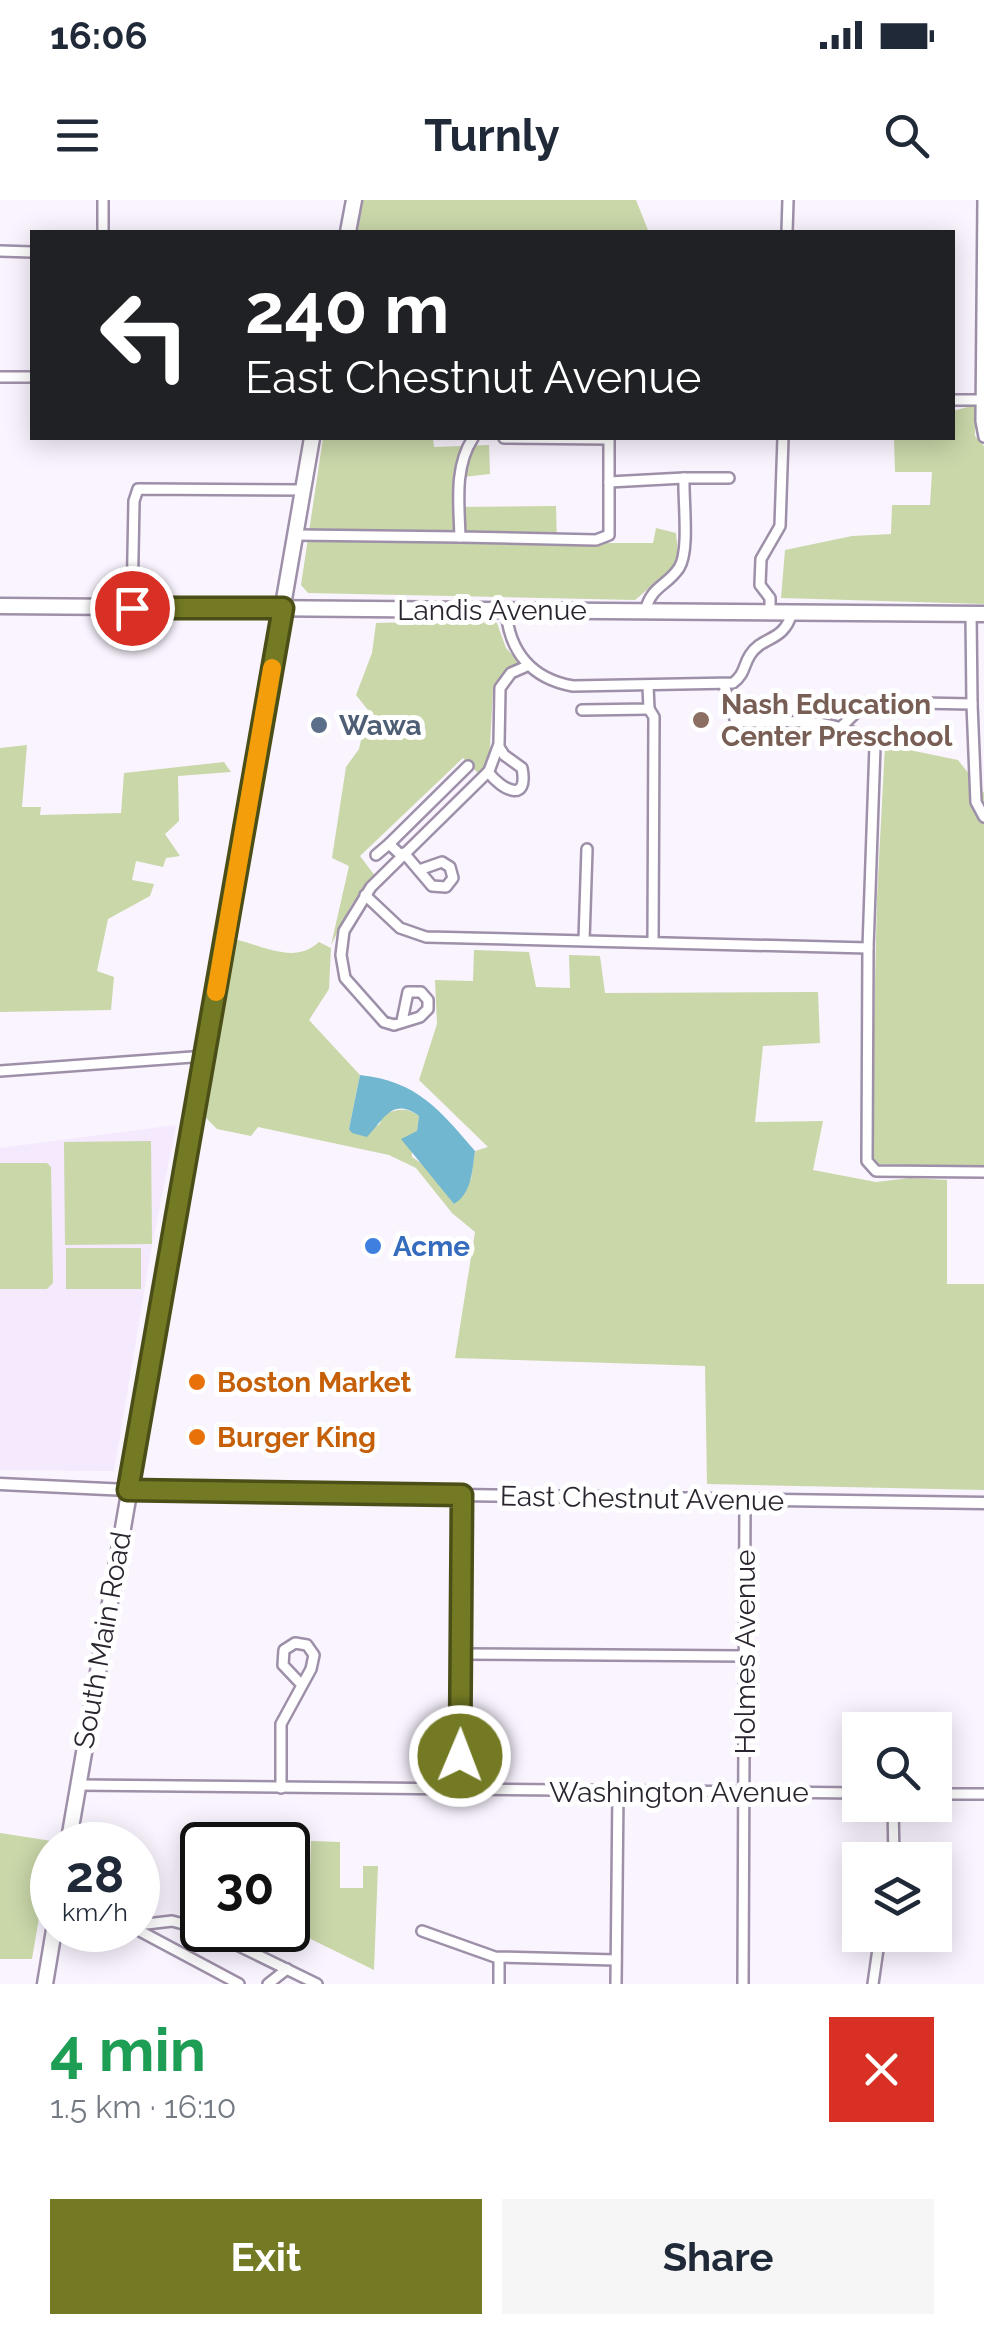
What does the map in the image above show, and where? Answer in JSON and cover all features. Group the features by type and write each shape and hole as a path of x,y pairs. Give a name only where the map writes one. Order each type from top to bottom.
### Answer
{"main road":[{"path":"348,230 354,200"},
{"name":"South Main Road","path":"72,1822 312,440"},
{"name":"Landis Avenue","path":"0,606 978,614"},
{"path":"45,1984 50,1952"}],"street":[{"path":"103,200 103,230"},
{"path":"787,230 788,200"},
{"path":"983,200 984,437"},
{"path":"0,251 30,252"},
{"path":"0,376 30,377"},
{"path":"955,400 981,400"},
{"path":"460,536 459,474 472,440"},
{"path":"296,535 596,540 609,535 609,440"},
{"path":"770,612 770,598 760,585 761,559 780,526 783,440"},
{"path":"645,612 650,593 677,571 684,558 684,478"},
{"path":"609,482 729,478"},
{"path":"132,608 134,501 138,488 303,490"},
{"path":"506,610 510,638 527,666 556,683 648,686 724,685 742,676 750,654 784,631 792,613"},
{"path":"978,614 972,704 976,802 984,816"},
{"path":"402,1021 394,1025 384,1022 345,978 340,943 364,895 488,772 499,744 500,688 510,673 527,666"},
{"path":"724,685 735,719 742,722 810,722 840,728 875,746 866,1156 876,1171 984,1172"},
{"path":"648,686 649,709 654,717 653,942"},
{"path":"840,728 867,702 972,704"},
{"path":"582,710 649,709"},
{"path":"488,772 504,790 510,791 519,787 524,778 522,768 504,756 499,744"},
{"path":"376,856 468,766"},
{"path":"452,782 466,794"},
{"path":"389,844 420,870"},
{"path":"584,940 587,849"},
{"path":"364,895 400,928 416,935 868,948"},
{"path":"0,1071 206,1056"},
{"name":"East Chestnut Avenue","path":"0,1484 128,1490 984,1503"},
{"path":"460,1790 462,1495"},
{"name":"Holmes Avenue","path":"743,1984 745,1500"},
{"path":"281,1788 281,1724 312,1668 314,1655 307,1645 295,1643 284,1650 282,1665 301,1684"},
{"path":"462,1654 744,1656"},
{"name":"Washington Avenue","path":"78,1786 842,1793"},
{"path":"616,1984 618,1791"},
{"path":"952,1794 984,1794"},
{"path":"422,1931 500,1958 616,1960"},
{"path":"160,1939 239,1984"},
{"path":"251,1952 317,1984"},
{"path":"873,1984 878,1952"},
{"path":"499,1984 500,1958"},
{"path":"268,1984 288,1970"}],"shaded area":[{"path":"176,1125 114,1471 0,1470 0,1148"}],"green space":[{"path":"363,200 636,200 648,230 358,230"},
{"path":"975,405 975,436 984,446 984,604 781,598 785,550 852,536 891,534 892,505 930,505 932,472 895,472 894,440 955,440 955,410"},
{"path":"323,440 433,440 434,447 489,445 490,474 454,478 454,507 556,506 557,543 653,543 656,528 676,533 679,563 635,600 308,593 301,585"},
{"path":"376,623 497,623 506,648 518,661 493,690 489,764 481,776 463,758 360,856 376,877 352,904 331,945 349,866 332,858 346,767 359,749 368,710 356,695 372,653"},
{"path":"27,745 22,807 41,807 40,815 121,813 124,773 224,762 231,772 178,776 179,821 165,834 180,856 166,858 163,867 136,861 132,880 154,884 150,896 108,919 97,971 114,977 111,1010 0,1012 0,748"},
{"path":"885,745 958,760 984,793 984,1167 876,1164 871,1149"},
{"path":"238,940 290,953 310,949 319,942 331,948 329,989 309,1020 360,1075 349,1129 379,1125 384,1114 398,1110 419,1116 417,1131 411,1135 412,1157 425,1166 454,1204 471,1179 475,1151 488,1147 419,1080 437,1024 435,980 473,981 474,950 529,952 536,987 570,988 569,955 600,956 605,993 818,992 820,1043 763,1046 755,1122 823,1121 813,1170 876,1182 910,1178 947,1180 947,1284 984,1284 984,1490 707,1484 705,1366 455,1358 475,1232 452,1213 416,1168 389,1155 258,1127 251,1136 217,1129 206,1118"},
{"path":"151,1141 152,1244 65,1245 64,1142"},
{"path":"0,1163 47,1163 51,1167 53,1283 47,1289 0,1289"},
{"path":"66,1248 141,1248 141,1289 66,1289"},
{"path":"0,1833 30,1838 30,1952 33,1952 32,1959 0,1959"},
{"path":"311,1841 340,1842 340,1888 363,1888 363,1866 378,1866 374,1970 310,1939"}],"water":[{"path":"360,1075 397,1084 426,1100 475,1151 468,1188 454,1204 401,1139 417,1131 419,1116 395,1110 367,1137 349,1129"}],"slow traffic":[{"path":"216,992 272,668"}],"place":[{"name":"Nash Education Center Preschool","path":"701,720"},
{"name":"Wawa","path":"319,725"},
{"name":"Acme","path":"373,1246"},
{"name":"Boston Market","path":"197,1382"},
{"name":"Burger King","path":"197,1437"}],"route":[{"path":"132,608 283,608 128,1490 462,1495 460,1756"}]}
